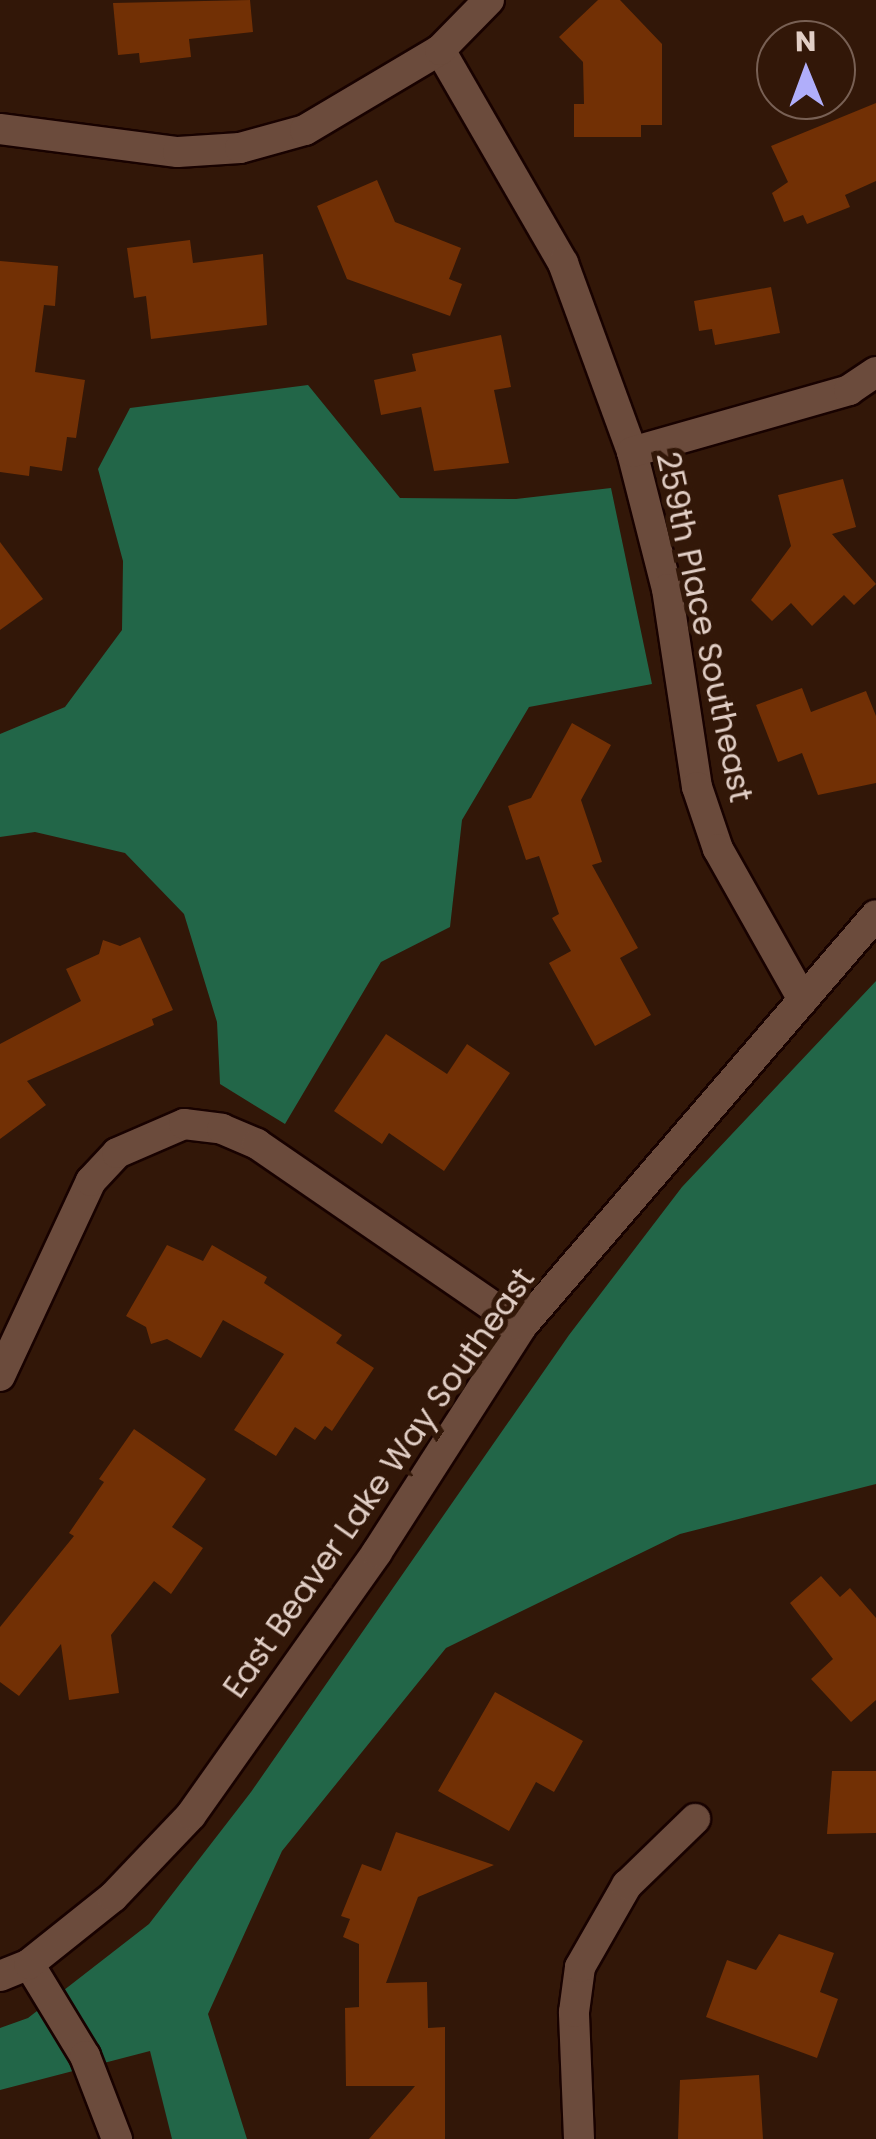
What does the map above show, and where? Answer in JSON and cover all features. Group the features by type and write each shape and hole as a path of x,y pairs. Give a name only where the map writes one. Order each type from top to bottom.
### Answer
{"street":[{"path":"0,129 178,152 240,148 305,130 440,50 489,0"},
{"name":"259th Place Southeast","path":"440,50 563,263 632,452 667,590 697,787 718,849 803,1000"},
{"path":"632,452 849,390 876,372"},
{"name":"East Beaver Lake Way Southeast","path":"0,1976 30,1964 113,1897 190,1815 377,1552 522,1326 876,916"},
{"path":"0,1376 91,1181 117,1153 184,1124 222,1128 257,1144 522,1326"},
{"path":"579,2139 574,2012 580,1967 627,1885 695,1820"},
{"path":"30,1964 85,2056 117,2139"}],"green space":[{"path":"308,385 400,498 516,499 611,488 652,684 529,707 462,820 450,927 381,962 285,1124 220,1084 217,1022 184,914 125,853 35,832 0,837 0,734 65,707 122,630 123,561 98,469 130,408"},
{"path":"876,981 876,1484 680,1534 446,1648 282,1851 208,2014 247,2139 172,2139 150,2051 0,2090 0,2028 28,2018 149,1924 251,1792 569,1335 682,1187"}],"building":[{"path":"250,0 253,32 189,39 191,57 140,63 139,53 118,55 113,3"},
{"path":"598,0 620,0 662,44 662,125 641,125 641,137 574,137 574,104 584,104 583,62 559,37"},
{"path":"876,103 876,181 845,195 850,207 807,224 803,215 784,222 772,193 788,182 771,146 834,120 856,120 856,111"},
{"path":"377,180 395,222 461,248 449,279 462,284 450,316 347,279 317,206"},
{"path":"190,240 193,263 263,254 267,325 151,339 146,296 134,298 127,248"},
{"path":"0,261 58,266 55,306 44,305 35,372 85,380 76,438 67,437 62,471 30,466 29,476 0,472"},
{"path":"771,287 780,333 715,345 712,329 699,331 694,301"},
{"path":"501,335 511,387 494,390 509,463 434,471 421,407 381,415 374,380 416,371 412,354"},
{"path":"843,479 856,527 832,534 876,584 854,605 844,595 812,626 791,603 772,621 751,600 791,546 778,495"},
{"path":"0,542 43,599 0,630"},
{"path":"802,688 811,712 866,691 876,716 876,783 818,795 802,753 778,762 756,705"},
{"path":"572,723 611,745 581,800 602,862 592,865 638,948 620,958 651,1015 595,1046 549,963 571,951 552,918 559,914 539,856 526,860 508,806 531,798"},
{"path":"140,937 173,1010 152,1019 154,1025 27,1081 46,1105 0,1139 0,1044 81,1001 66,969 99,954 103,940 120,946"},
{"path":"386,1034 447,1074 467,1044 510,1073 444,1171 389,1133 382,1144 334,1111"},
{"path":"167,1245 203,1261 212,1245 267,1277 264,1283 342,1335 336,1343 374,1368 332,1431 325,1426 315,1440 295,1427 276,1456 234,1430 284,1354 223,1320 201,1358 167,1339 151,1344 146,1327 126,1316"},
{"path":"134,1429 206,1479 172,1527 203,1548 171,1594 154,1581 111,1635 119,1693 69,1700 61,1644 19,1696 0,1682 0,1627 74,1536 69,1533 104,1482 99,1479"},
{"path":"821,1576 840,1597 850,1588 876,1618 876,1700 851,1722 811,1679 833,1659 790,1603"},
{"path":"495,1692 583,1741 554,1792 536,1782 509,1831 438,1791"},
{"path":"832,1771 876,1771 876,1833 827,1834"},
{"path":"396,1832 494,1865 418,1897 386,1983 427,1982 428,2028 445,2027 445,2139 369,2139 415,2086 346,2086 345,2008 359,2007 359,1944 343,1937 350,1919 341,1916 362,1864 381,1871"},
{"path":"779,1934 834,1953 820,1992 838,1999 817,2058 706,2017 727,1960 756,1970"},
{"path":"759,2075 763,2139 678,2139 680,2080"}]}
